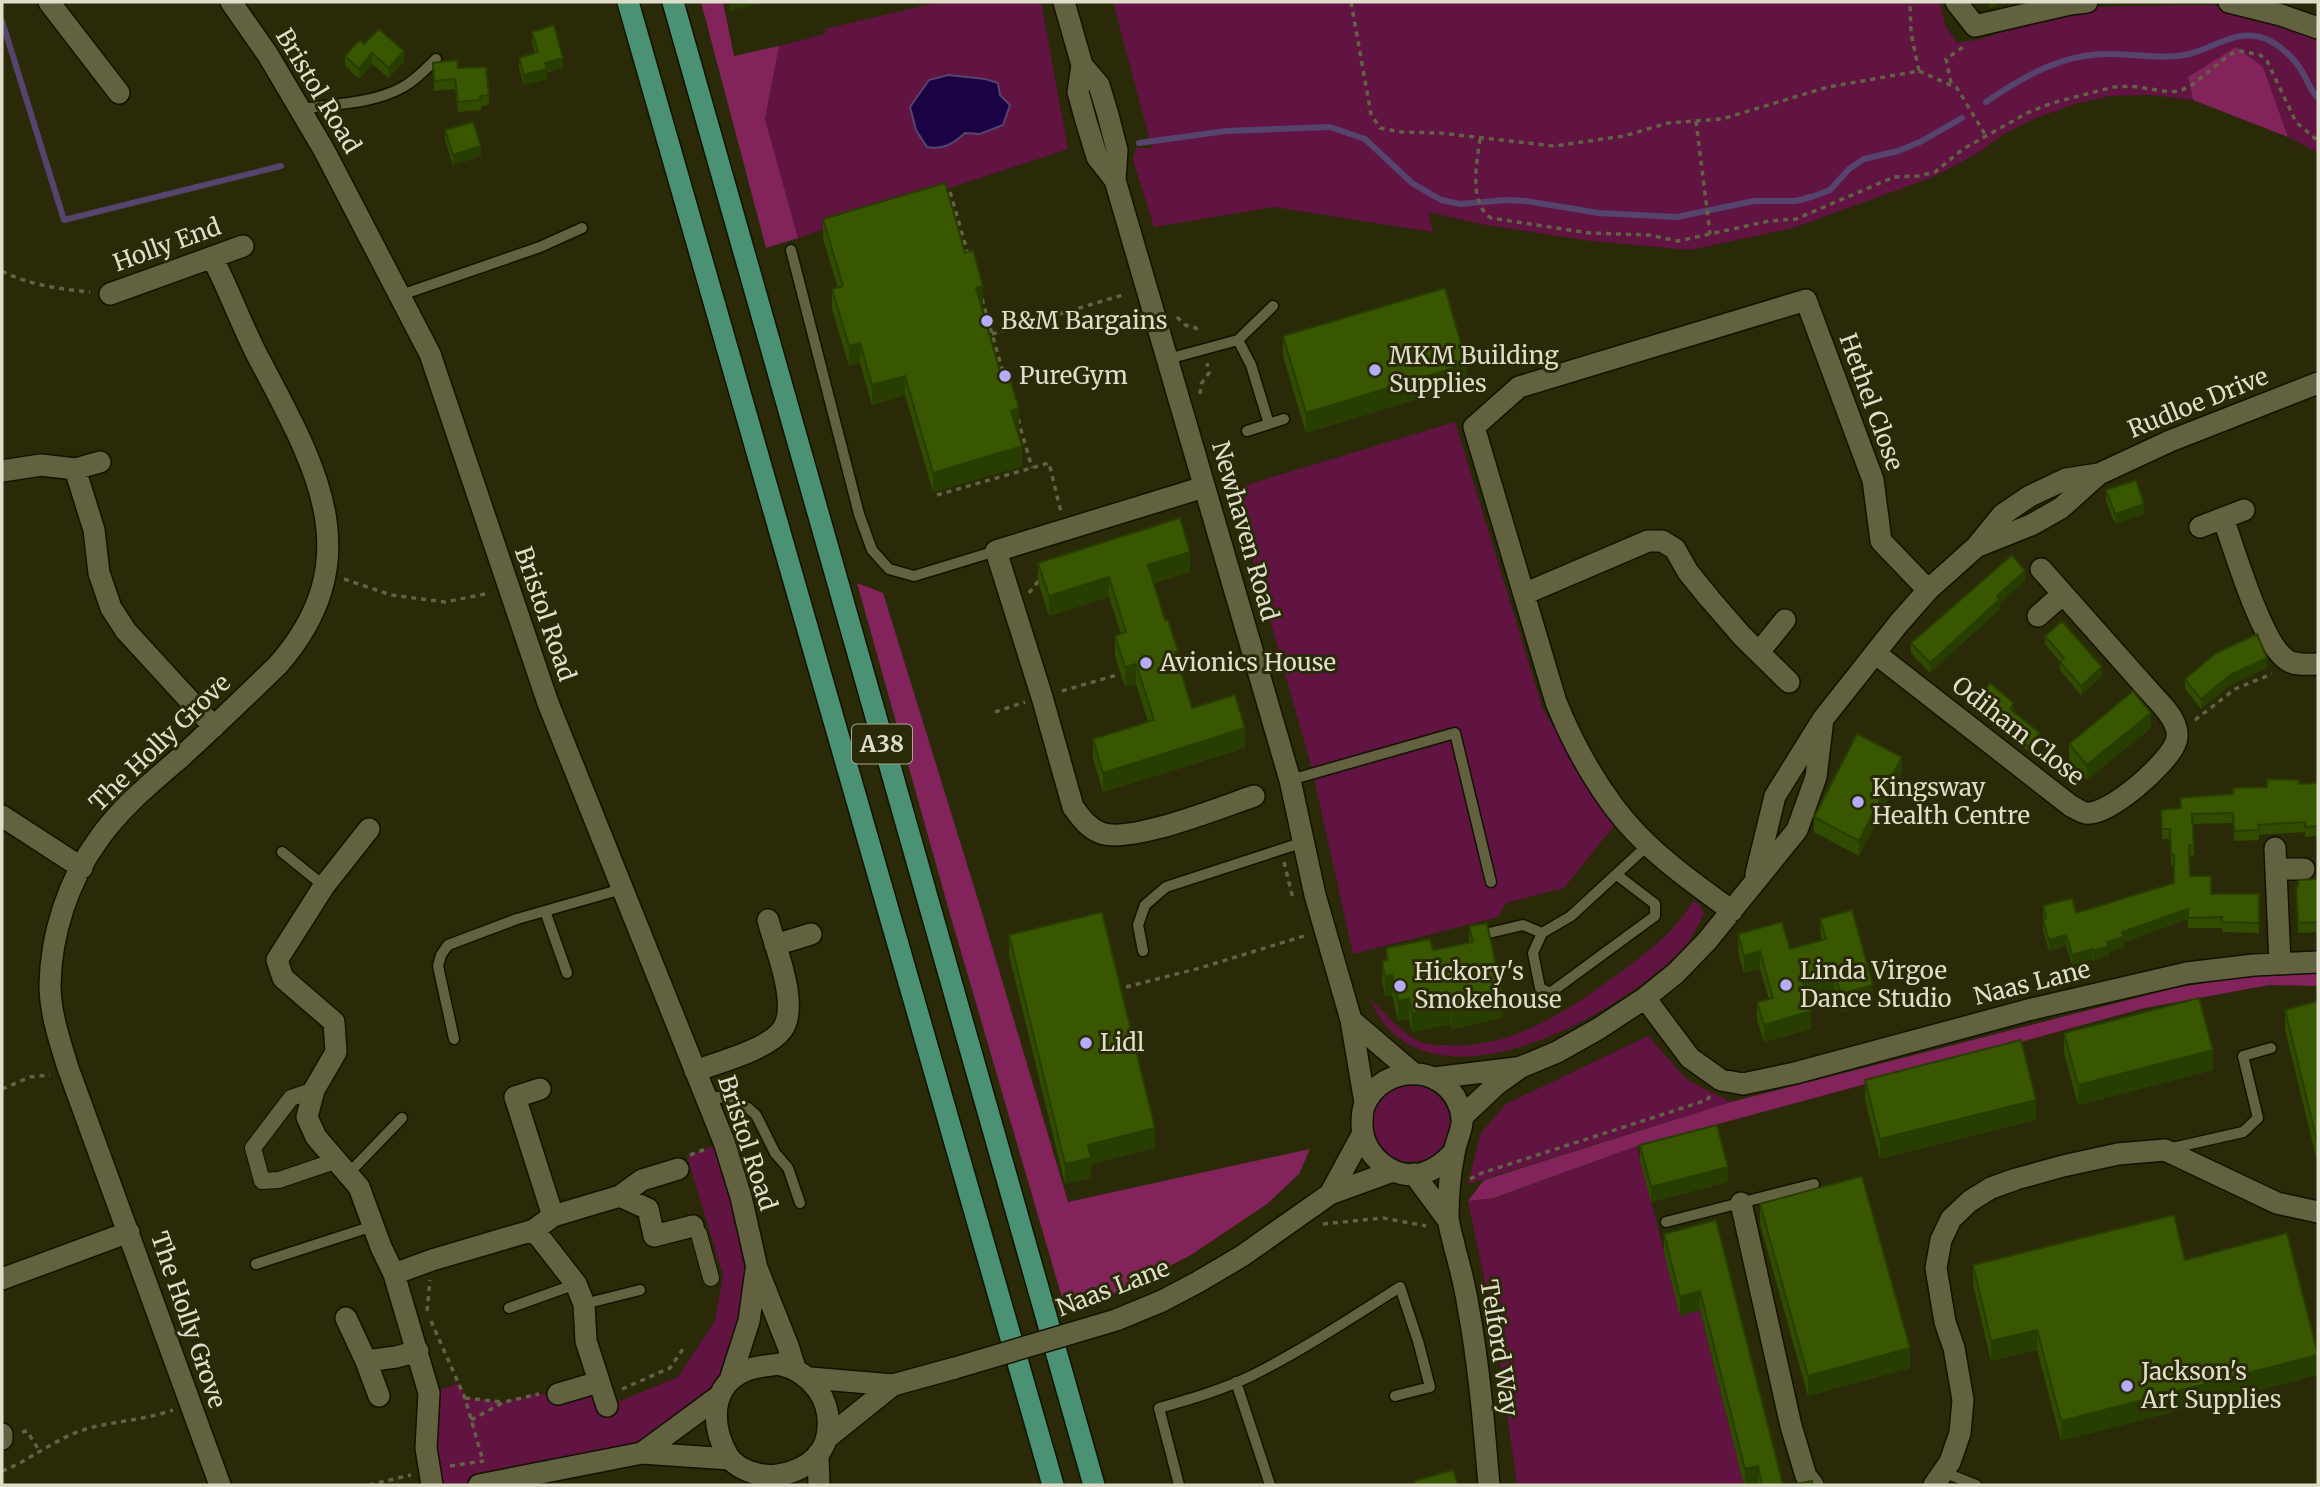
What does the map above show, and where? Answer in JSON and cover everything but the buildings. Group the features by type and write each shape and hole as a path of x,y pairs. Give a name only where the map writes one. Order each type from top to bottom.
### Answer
{"highway":[{"name":"A38","path":"628,2 1053,1485"},
{"name":"A38","path":"673,2 1094,1485"}],"street":[{"path":"49,2 119,93"},
{"name":"Bristol Road","path":"231,2 301,109 351,198 430,354 548,704 724,1142 741,1197 757,1268 802,1373"},
{"name":"Newhaven Road","path":"1064,2 1082,65 1078,92 1086,121 1097,157 1115,180 1290,780 1328,944 1351,1020 1365,1103"},
{"path":"1956,2 1976,26 2087,2"},
{"path":"2229,2 2281,15 2318,28"},
{"name":"Holly End","path":"110,293 243,246"},
{"name":"The Holly Grove","path":"212,257 242,326 296,429 319,489 328,528 326,572 321,596 310,623 296,645 278,665 116,818 97,840 65,904 56,933 50,987 54,1015 68,1068 220,1485"},
{"name":"Hethel Close","path":"1524,594 1474,427 1519,387 1806,300 1873,480 1881,541 1928,590"},
{"name":"Rudloe Drive","path":"1755,880 1775,796 1823,719 1928,590 1976,547 2002,515 2030,496 2066,479 2099,474 2170,441 2318,383"},
{"path":"2,471 41,465 75,469 100,462"},
{"path":"75,469 94,530 99,573 111,608 126,631 214,727"},
{"path":"1204,487 996,551 1073,807 1084,822 1101,833 1117,836 1161,827 1254,796"},
{"path":"2200,527 2244,510"},
{"path":"2223,518 2268,635 2286,660 2296,664 2318,664"},
{"path":"1732,911 1648,845 1614,806 1569,735 1556,702 1524,594 1648,541 1662,541 1675,549 1688,572 1703,590 1789,681"},
{"path":"2040,569 2169,713 2176,734"},
{"path":"2038,616 2063,594"},
{"path":"1759,652 1785,620"},
{"name":"Odiham Close","path":"1875,653 2071,806 2085,813 2098,811 2136,787 2167,758 2177,742 2176,734"},
{"name":"Rudloe Drive","path":"1645,998 1676,973 1732,911 1797,830 1816,778 1823,719"},
{"path":"2,816 82,868"},
{"path":"369,829 324,886 277,960 283,978 334,1022 336,1052 314,1090 307,1117 316,1137 359,1187 394,1274 429,1393 426,1439 432,1478"},
{"path":"2280,963 2275,859 2304,869"},
{"path":"695,1071 747,1052 772,1039 788,1018 789,1001 768,920"},
{"path":"775,945 811,934"},
{"name":"Naas Lane","path":"1721,1080 1743,1084 1766,1081 2032,1009 2186,973 2280,963 2318,962"},
{"path":"1434,1078 1451,1092 1458,1102 1462,1117 1496,1085 1521,1067 1578,1041 1645,998 1690,1058 1721,1080"},
{"path":"1351,1020 1413,1073 1434,1078 1521,1067"},
{"path":"1362,1135 1365,1103 1380,1084 1413,1073"},
{"path":"541,1089 515,1097 553,1216"},
{"path":"314,1090 290,1098 253,1147 262,1181 341,1167"},
{"name":"Telford Way","path":"1440,1224 1454,1152 1462,1133 1462,1117"},
{"name":"Naas Lane","path":"1330,1194 1362,1135"},
{"name":"Telford Way","path":"1362,1135 1369,1151 1382,1165 1404,1173 1440,1224 1475,1341 1489,1485"},
{"path":"1939,1479 1950,1462 1960,1433 1963,1399 1936,1268 1941,1240 1951,1219 1970,1201 1991,1188 2016,1179 2118,1154 2165,1150 2277,1203 2318,1212"},
{"path":"1404,1173 1425,1173 1444,1162 1454,1152"},
{"path":"394,1274 534,1230 553,1216 620,1196 642,1180 678,1169"},
{"name":"Naas Lane","path":"802,1373 893,1385 1116,1320 1162,1301 1209,1276 1330,1194 1404,1173"},
{"path":"620,1196 648,1209 654,1236 693,1226 699,1234 711,1278"},
{"path":"1741,1203 1791,1426 1806,1476 1813,1485"},
{"path":"534,1230 576,1284 584,1304 586,1341 603,1394 558,1394"},
{"path":"2,1279 129,1232"},
{"name":"Bristol Road","path":"724,1389 749,1321 757,1268"},
{"path":"346,1318 379,1396"},
{"path":"366,1361 418,1351"},
{"path":"642,1452 747,1370 779,1364 802,1373 825,1405 828,1421 822,1446 819,1485"},
{"name":"Naas Lane","path":"822,1446 893,1385"},
{"path":"724,1389 716,1427 730,1459 742,1469 766,1480 793,1472 822,1446"},
{"path":"485,1484 642,1452 730,1459"}],"lane":[{"path":"301,109 377,98 402,88 436,59"},
{"path":"401,295 540,247 582,228"},
{"path":"790,250 859,514 872,550 888,569 914,576 996,551"},
{"path":"1168,359 1238,340 1273,306"},
{"path":"1238,340 1251,365 1269,424"},
{"path":"1247,431 1284,419"},
{"path":"1290,780 1455,733 1491,882"},
{"path":"1143,951 1138,925 1145,905 1166,887 1304,842"},
{"path":"1617,875 1656,904 1655,916 1550,993 1540,988 1533,953 1542,933 1571,916 1648,845"},
{"path":"282,852 324,886"},
{"path":"454,1039 438,966 441,955 449,945 517,919 622,889"},
{"path":"545,911 567,973"},
{"path":"1473,937 1523,925 1542,933"},
{"path":"2165,1150 2243,1132 2258,1118 2243,1056 2271,1048"},
{"path":"705,1095 728,1099 747,1107 756,1115 775,1153 788,1168 800,1203"},
{"path":"341,1167 402,1118"},
{"path":"1666,1222 1814,1184"},
{"path":"256,1264 373,1226"},
{"path":"509,1308 576,1284"},
{"path":"1179,1485 1158,1408 1236,1382 1295,1353 1400,1287 1430,1387 1395,1396"},
{"path":"584,1304 640,1290"},
{"path":"1236,1382 1270,1485"},
{"path":"1939,1479 1976,1485"}],"path":[{"path":"1351,2 1371,114 1380,128 1554,146 1624,136 1668,123 1722,119 1828,87 1919,71 1951,83 1964,97 1986,136"},
{"path":"1910,2 1911,33 1919,71"},
{"path":"1951,83 1946,59 1971,41 1976,26"},
{"path":"1480,139 1477,192 1486,216 1542,227 1649,235 1678,241 1769,221 1796,219 1894,177 1935,172 1952,157 2027,113 2086,93 2131,86 2179,91 2192,85 2229,55 2247,51 2260,55 2267,61 2296,122 2318,141"},
{"path":"1696,121 1710,234"},
{"path":"950,192 969,257"},
{"path":"2,271 19,280 64,290 110,293"},
{"path":"992,334 1126,294 1123,283"},
{"path":"981,295 1008,388"},
{"path":"1016,414 1032,468"},
{"path":"937,495 1049,463 1065,529"},
{"path":"326,572 391,594 445,602 509,589"},
{"path":"1014,611 1040,580"},
{"path":"2176,734 2235,689 2296,664"},
{"path":"1056,693 1117,675"},
{"path":"995,712 1032,700"},
{"path":"1282,848 1294,903"},
{"path":"1300,925 1307,947"},
{"path":"1126,987 1200,968 1304,936"},
{"path":"2,1089 30,1077 53,1075 68,1068"},
{"path":"1462,1184 1482,1173 1707,1100 1721,1080"},
{"path":"678,1169 687,1156 724,1142"},
{"path":"1318,1224 1382,1218 1440,1224"},
{"path":"432,1260 426,1313 466,1398 484,1461 485,1484"},
{"path":"603,1394 670,1368 683,1349"},
{"path":"471,1420 504,1402 536,1394 558,1394"},
{"path":"466,1398 504,1402"},
{"path":"2,1471 24,1463 85,1430 156,1416 190,1404"},
{"path":"369,1485 432,1478 484,1461 496,1460"}],"shaded area":[{"path":"701,2 723,2 734,56 779,46 765,119 798,238 766,248"},
{"path":"939,2 1041,2 1068,149 798,238 765,119 779,46 825,34 825,29","holes":["948,75 998,83 1000,95 980,134 965,133"]},
{"path":"1113,2 1940,2 1945,25 1957,43 1981,39 2039,20 2095,7 2213,5 2302,32 2318,41 2318,153 2288,137 2263,67 2188,77 2193,100 2151,95 2110,96 2075,104 2036,118 2004,134 1976,154 1933,177 1793,228 1690,250 1591,241 1486,225 1428,212 1433,232 1274,207 1154,227 1133,160 1136,148 1152,148"},
{"path":"2236,47 2263,67 2288,137 2193,100 2188,77"},
{"path":"948,75 998,83 1000,95 1010,105 1003,125 980,134 965,133 943,147 927,147 916,130 910,107 929,80"},
{"path":"1455,422 1543,710 1616,823 1564,888 1506,903 1498,917 1353,954 1311,765 1233,489"},
{"path":"857,583 883,593 1068,1202 1310,1149 1299,1174 1267,1204 1191,1255 1119,1292 1065,1308"},
{"path":"1693,901 1699,904 1704,914 1685,946 1656,973 1618,1000 1573,1026 1525,1045 1478,1056 1434,1054 1397,1036 1370,999 1402,1030 1424,1043 1470,1045 1494,1041 1517,1034 1561,1013 1602,986 1661,940"},
{"path":"2277,971 2318,972 2318,986 2269,985 2145,1008 1637,1146 1494,1198 1468,1201 1484,1180 1731,1102 2175,988"},
{"path":"1648,1036 1687,1080 1731,1102 1468,1184 1481,1133 1506,1104"},
{"path":"1411,1084 1426,1087 1438,1096 1447,1108 1450,1123 1447,1138 1438,1150 1426,1159 1411,1162 1396,1159 1384,1150 1375,1138 1372,1123 1375,1108 1384,1096 1396,1087"},
{"path":"724,1142 757,1268 730,1380 642,1453 479,1485 432,1485 429,1393 460,1383 466,1398 504,1402 536,1394 558,1394 596,1383 608,1406 678,1377 715,1321 723,1275 687,1156"},
{"path":"1637,1146 1680,1315 1700,1310 1744,1485 1517,1485 1497,1340 1468,1201 1495,1198"}],"waterway":[{"path":"2,21 64,220 281,166"},
{"path":"1986,102 2014,84 2060,62 2109,54 2179,56 2246,35 2266,39 2288,54 2318,98"},
{"path":"1139,143 1226,131 1330,127 1365,139 1412,183 1441,200 1460,204 1526,201 1599,213 1677,217 1754,201 1796,201 1814,196 1830,190 1849,169 1864,159 1898,151 1920,142 1962,118"}],"place":[{"name":"B&M Bargains","path":"987,321"},
{"name":"MKM Building Supplies","path":"1375,370"},
{"name":"PureGym","path":"1005,376"},
{"name":"Avionics House","path":"1146,663"},
{"name":"Kingsway Health Centre","path":"1858,802"},
{"name":"Linda Virgoe Dance Studio","path":"1786,985"},
{"name":"Hickory's Smokehouse","path":"1400,986"},
{"name":"Lidl","path":"1086,1043"},
{"name":"Jackson's Art Supplies","path":"2127,1386"}]}
